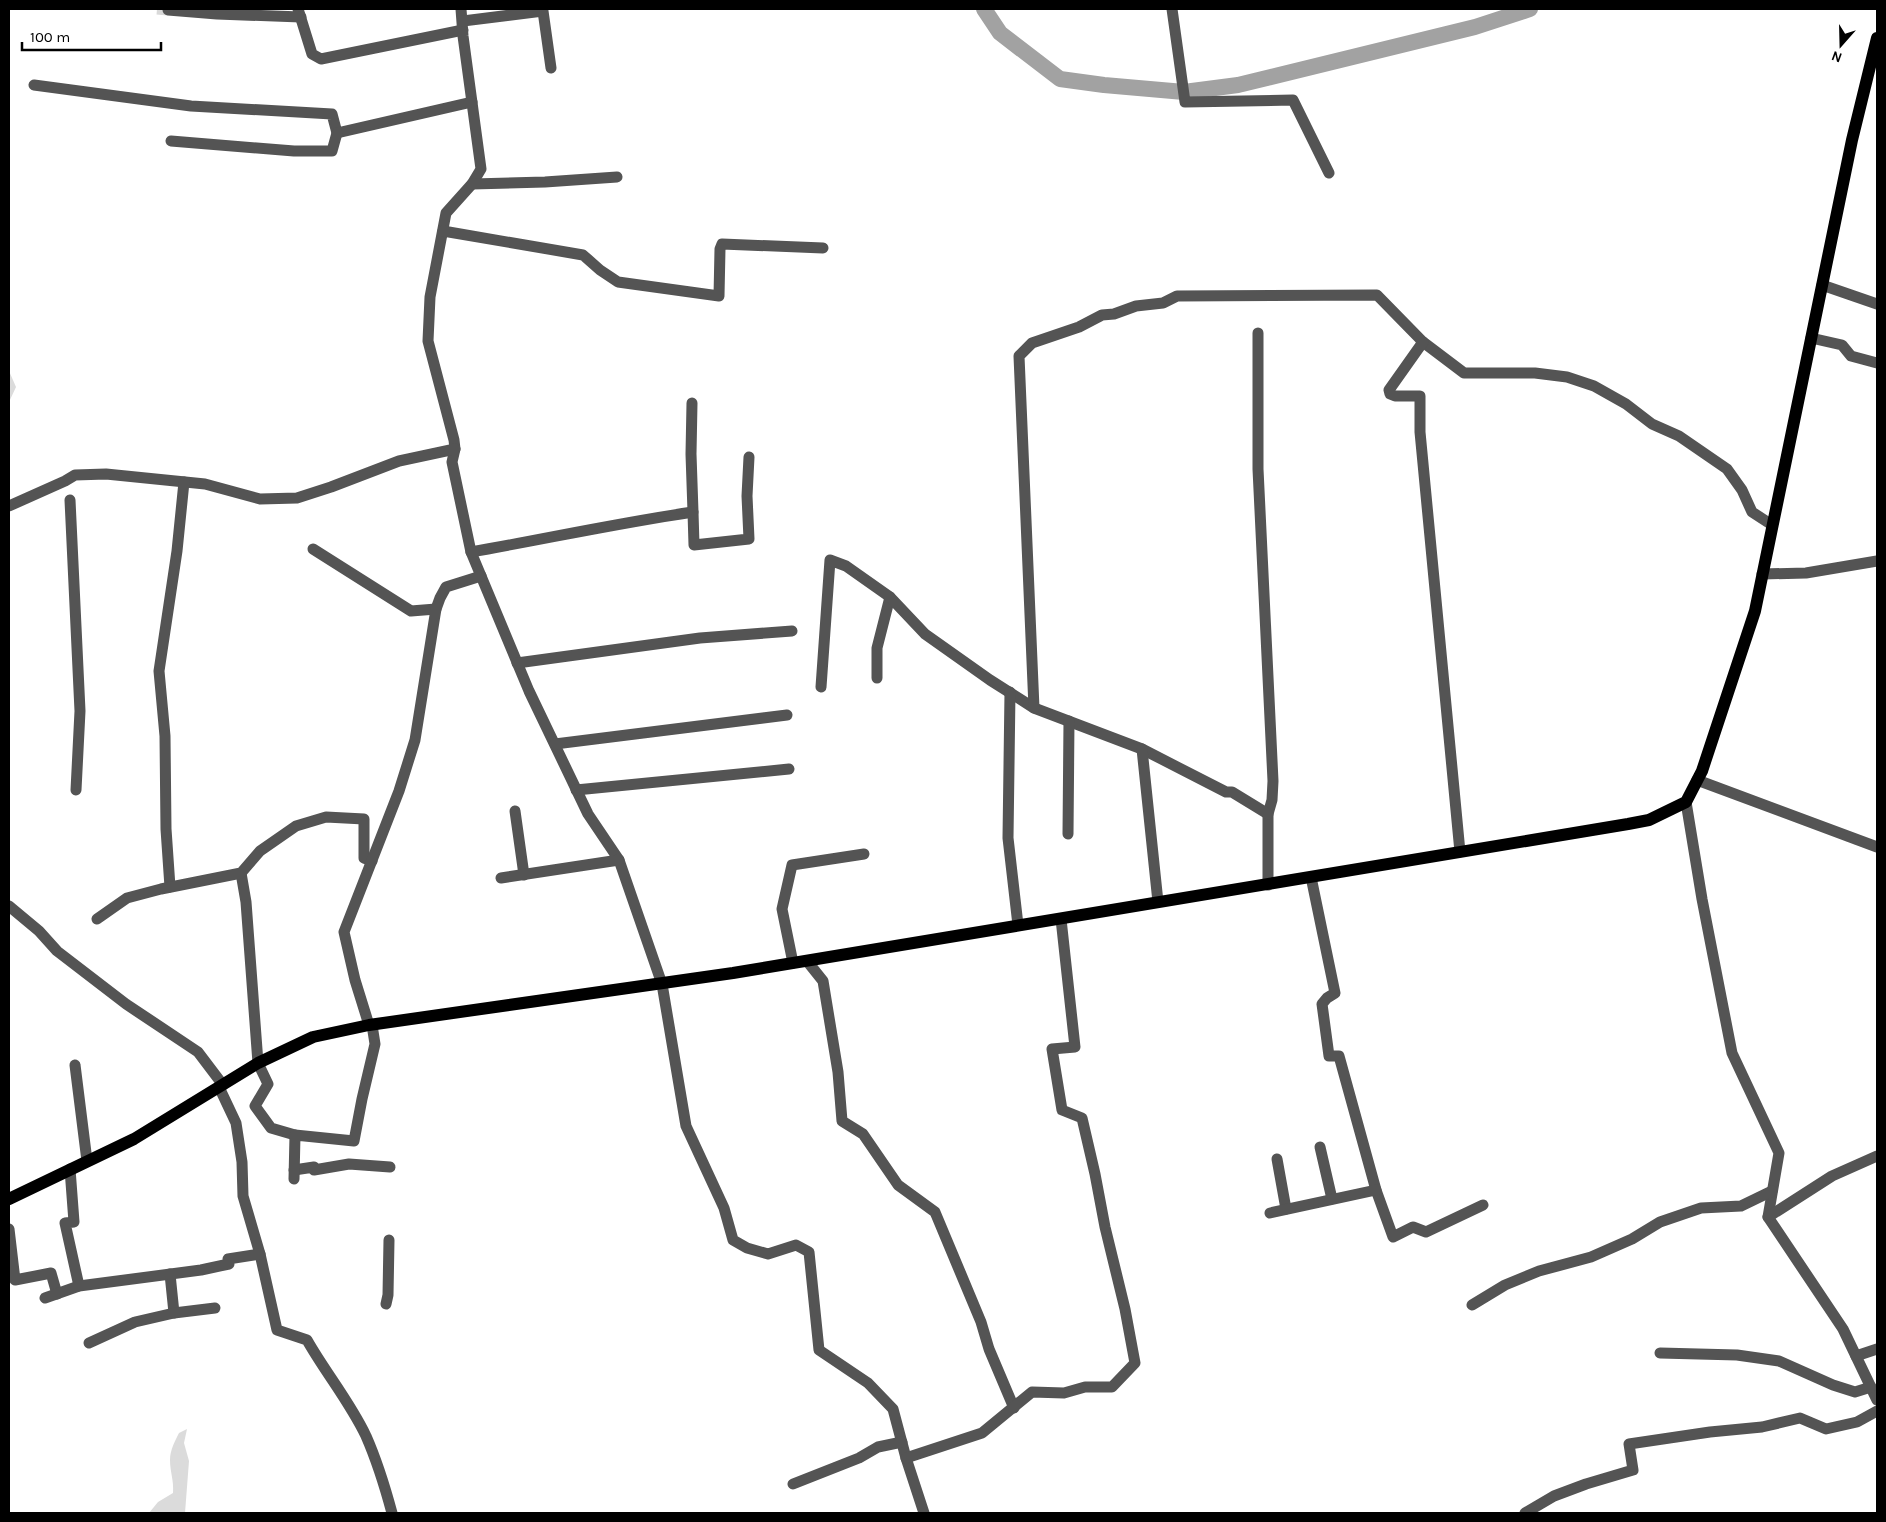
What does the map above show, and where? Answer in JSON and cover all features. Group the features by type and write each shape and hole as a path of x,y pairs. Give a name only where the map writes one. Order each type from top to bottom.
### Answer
{"main road":[{"path":"9,1199 134,1139 258,1063 313,1038 371,1025 662,984 793,963 1649,820 1686,802 1702,771 1755,611 1852,140 1877,38"}],"street":[{"path":"461,9 481,169 472,184 446,213 430,297 428,341 455,449 452,462 471,552 529,691 576,790 588,814 619,860 662,984 686,1126 724,1208 733,1240 747,1248 768,1254 796,1245 809,1252 819,1350 868,1383 893,1409 906,1458 924,1513"},
{"path":"1172,9 1185,102 1293,100 1329,173"},
{"path":"168,10 218,14 299,13 312,54 321,59 463,26 544,11 551,68"},
{"path":"34,85 191,106 332,114 337,133 332,151 294,151 171,141"},
{"path":"337,133 472,102"},
{"path":"472,184 545,182 616,177"},
{"path":"443,230 583,255 618,282 719,296 720,249 722,244 824,248"},
{"path":"1822,285 1877,304"},
{"path":"1034,708 1019,356 1032,343 1079,327 1102,315 1114,314 1136,306 1163,304 1177,296 1377,295 1423,342 1464,373 1535,373 1567,377 1594,386 1626,404 1652,424 1679,436 1727,469 1742,490 1752,512 1772,525"},
{"path":"1258,333 1258,469 1267,631 1272,781 1272,800 1268,814 1268,885"},
{"path":"1811,338 1842,345 1851,356 1877,363"},
{"path":"1423,342 1389,390 1390,394 1395,396 1420,396 1420,432 1460,852"},
{"path":"692,403 691,454 694,545 749,539 747,496 749,457"},
{"path":"9,506 75,475 106,474 205,484 260,499 297,498 331,488 398,461 455,449"},
{"path":"170,887 166,829 165,736 158,671 177,552 184,482"},
{"path":"70,500 80,710 76,790"},
{"path":"471,552 650,518 693,512"},
{"path":"313,550 411,611 436,609"},
{"path":"821,687 830,560 853,571 890,597 925,634 990,680 1034,708 1142,749 1226,792 1232,792 1268,814"},
{"path":"1762,574 1806,573 1877,561"},
{"path":"241,873 246,902 258,1063 268,1084 255,1106 271,1128 295,1136 354,1141 375,1044 371,1025 355,980 344,932 399,791 415,740 436,609 440,598 446,587 481,576"},
{"path":"876,678 877,648 890,597"},
{"path":"517,663 681,641 792,631"},
{"path":"1010,692 1008,838 1018,925"},
{"path":"555,744 788,715"},
{"path":"1068,834 1069,721"},
{"path":"1142,749 1158,902"},
{"path":"576,790 789,769"},
{"path":"1697,780 1877,847"},
{"path":"1686,802 1702,899 1732,1052 1779,1153 1768,1218 1843,1329 1877,1400"},
{"path":"515,811 524,875"},
{"path":"97,918 127,898 170,887 241,873 260,851 296,826 326,817 364,819 364,858 372,861"},
{"path":"793,963 782,909 792,865 864,854"},
{"path":"501,878 619,860"},
{"path":"1311,876 1335,994 1327,998 1322,1004 1329,1056 1339,1056 1376,1190 1393,1237 1413,1226 1426,1232 1483,1205"},
{"path":"9,906 39,930 56,951 126,1004 198,1052 221,1086 236,1123 242,1162 243,1196 260,1254 277,1330 306,1340 348,1404 365,1435 381,1472 392,1513"},
{"path":"906,1458 982,1433 1032,1392 1064,1393 1085,1387 1112,1387 1134,1362 1125,1309 1105,1227 1082,1118 1062,1110 1052,1049 1075,1047 1061,919"},
{"path":"808,960 823,980 838,1072 842,1121 863,1134 898,1185 935,1212 981,1322 989,1348 1014,1408"},
{"path":"75,1065 87,1161"},
{"path":"295,1136 294,1174 314,1167 314,1170 350,1164 390,1167"},
{"path":"1320,1147 1332,1198"},
{"path":"1768,1218 1832,1176 1877,1156"},
{"path":"1277,1159 1286,1209"},
{"path":"70,1169 74,1222 65,1222 79,1286"},
{"path":"1270,1213 1332,1198 1376,1190"},
{"path":"1472,1305 1505,1285 1539,1271 1591,1257 1632,1239 1660,1222 1701,1208 1741,1206 1772,1191"},
{"path":"9,1229 15,1280 51,1273 56,1294"},
{"path":"386,1304 388,1296 389,1240"},
{"path":"45,1298 79,1286 201,1270 229,1264 228,1259 260,1254"},
{"path":"170,1274 174,1314"},
{"path":"89,1343 135,1322 215,1308"},
{"path":"1856,1356 1877,1349"},
{"path":"1660,1353 1700,1356 1737,1355 1780,1361 1833,1385 1855,1392 1871,1387"},
{"path":"1525,1513 1554,1496 1586,1484 1634,1470 1629,1444 1710,1432 1762,1427 1800,1418 1826,1429 1858,1422 1877,1411"},
{"path":"793,1484 859,1458 878,1447 902,1442"}],"shaded area":[{"path":"9,371 16,387 9,402"},
{"path":"187,1429 184,1443 189,1461 185,1513 149,1513 158,1502 173,1493 170,1464 171,1453 179,1433"}],"waterway":[{"path":"984,9 1000,33 1060,79 1184,92 1238,85 1475,27 1530,9"}],"tunnel":[{"path":"157,9 168,10"}]}
